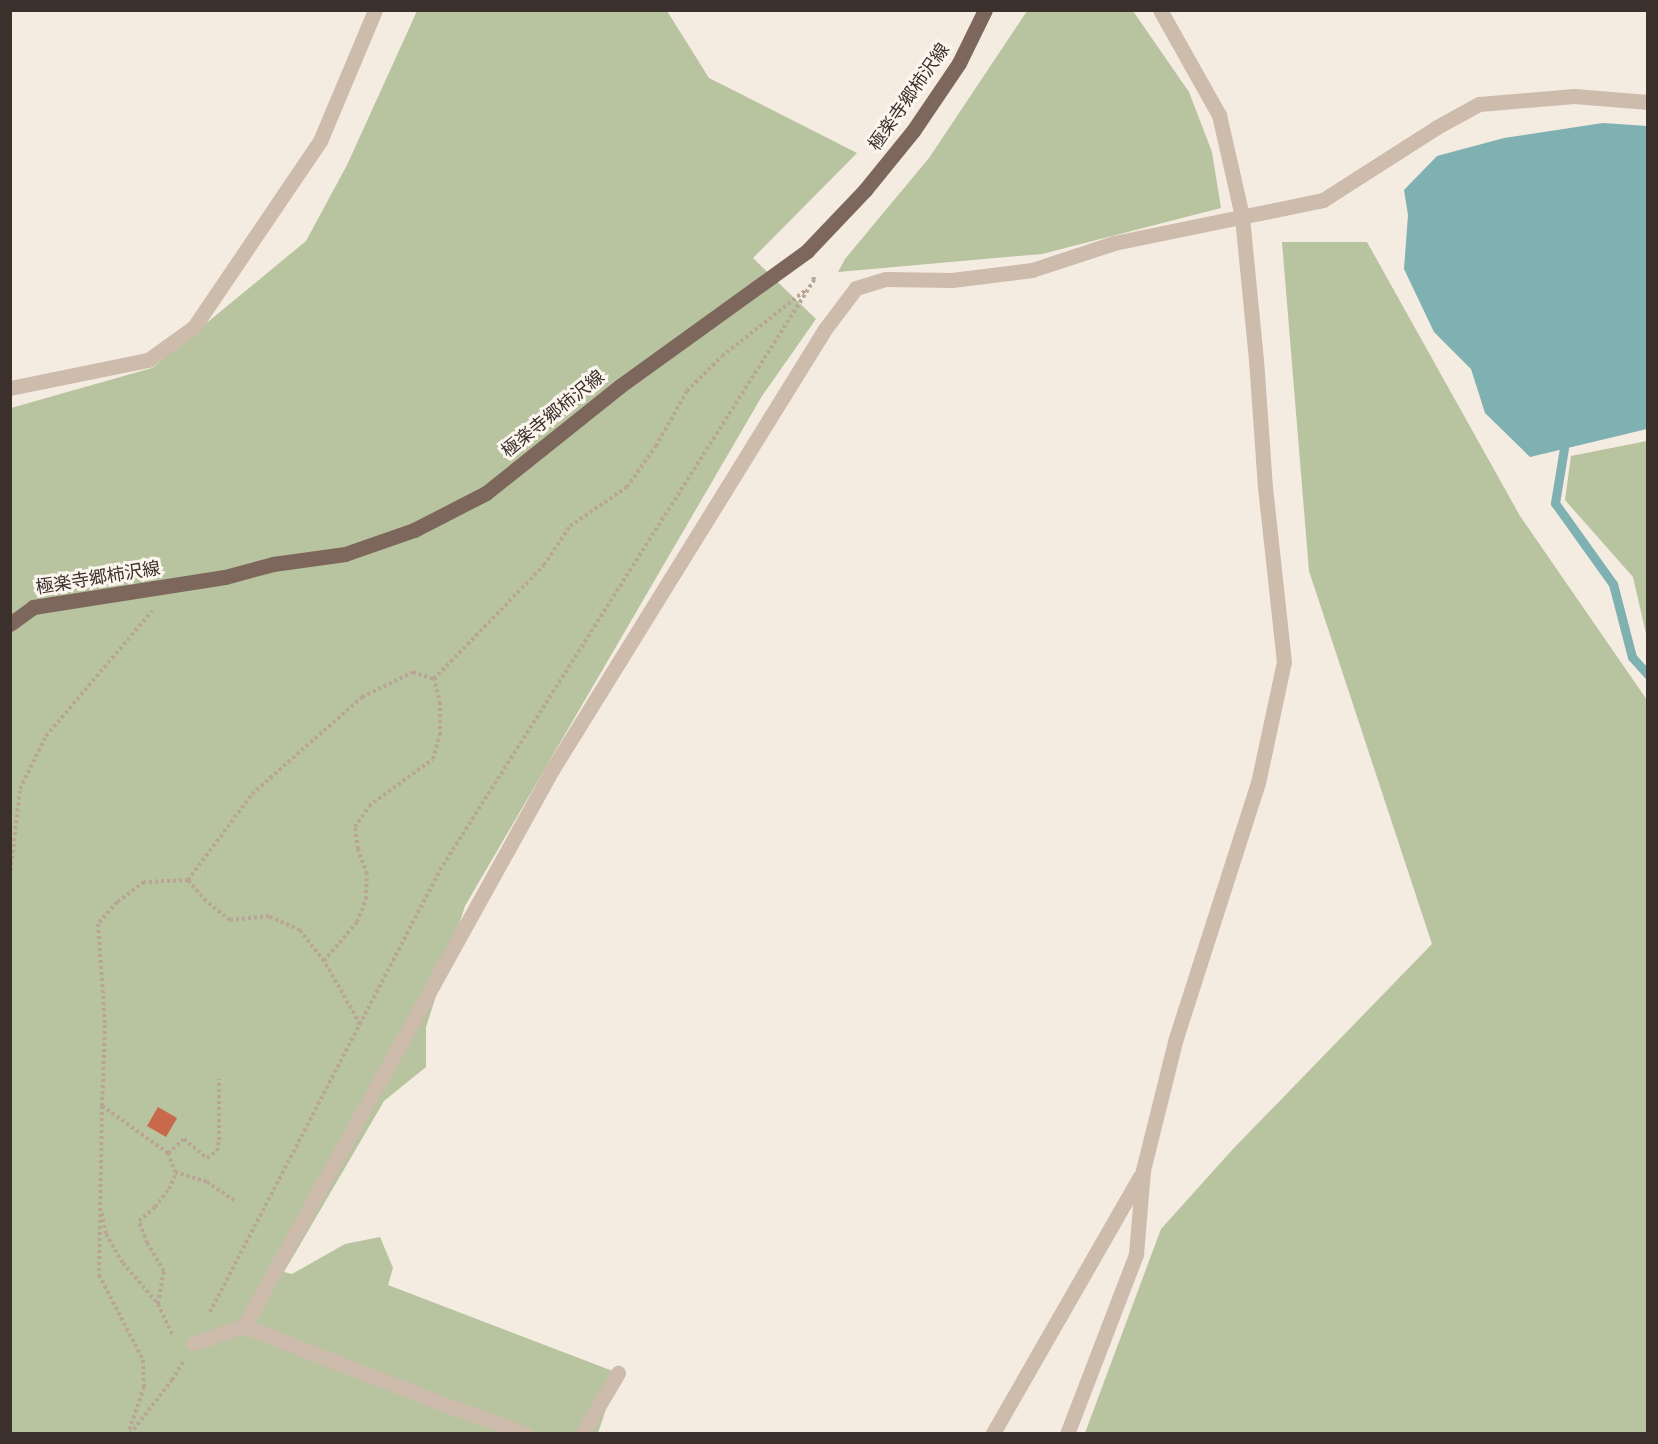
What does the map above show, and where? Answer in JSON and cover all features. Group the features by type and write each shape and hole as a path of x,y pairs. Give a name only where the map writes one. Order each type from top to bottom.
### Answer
{"main road":[{"name":"極楽寺郷柿沢線","path":"10,624 33,607 225,576 273,564 345,554 414,530 486,493 620,386 807,251 865,190 913,131 958,63 985,10"}],"street":[{"path":"10,388 148,360 194,327 267,223 320,141 375,10"},
{"path":"1067,1434 1136,1254 1143,1170 1176,1038 1258,783 1284,662 1264,488 1256,360 1242,216 1219,115 1160,10"},
{"path":"244,1326 552,770 825,329 856,288 886,279 952,280 1032,270 1114,243 1323,200 1479,104 1574,96 1647,102"},
{"path":"993,1433 1143,1170"},
{"path":"194,1343 244,1326 526,1434"},
{"path":"582,1434 618,1373"}],"path":[{"path":"129,1434 172,1380 194,1343 440,870 814,280 807,251"},
{"path":"434,679 544,565 570,526 627,487 656,446 687,391 722,356 810,286"},
{"path":"10,878 20,789 46,736 174,585"},
{"path":"188,880 252,794 362,697 412,672 434,679"},
{"path":"324,961 357,922 366,899 367,874 358,849 355,827 369,806 432,759 440,735 440,704 434,679"},
{"path":"188,880 206,901 230,920 269,916 300,930 324,961 360,1024"},
{"path":"129,1434 144,1387 143,1360 99,1275 105,1025 98,924 117,902 144,882 188,880"},
{"path":"10,981 10,1053"},
{"path":"168,1153 184,1139 207,1158 217,1151 219,1078"},
{"path":"102,1106 168,1153 176,1173 170,1189 139,1221 147,1243 164,1271 158,1304"},
{"path":"176,1173 207,1182 237,1202"},
{"path":"100,1205 106,1234 123,1263 158,1304 176,1341"}],"green space":[{"path":"417,11 667,11 709,78 857,153 753,258 816,319 762,396 465,906 426,1027 426,1067 384,1101 284,1272 292,1274 345,1244 380,1237 393,1268 388,1285 618,1373 598,1433 11,1434 11,408 152,368 306,241 347,165"},
{"path":"1027,11 1133,11 1189,92 1212,152 1221,208 1042,254 838,272 845,259 929,158"},
{"path":"1282,242 1367,242 1520,516 1647,700 1647,1433 1085,1433 1161,1229 1233,1149 1432,944 1309,571"},
{"path":"1648,441 1647,638 1633,577 1565,500 1571,456"}],"water":[{"path":"1603,123 1647,126 1647,429 1530,457 1485,413 1471,369 1434,332 1404,269 1408,215 1404,190 1437,156 1504,138"}],"building":[{"path":"158,1107 177,1118 166,1137 147,1126"}],"waterway":[{"path":"1564,448 1555,503 1613,584 1632,657 1648,675"}]}
